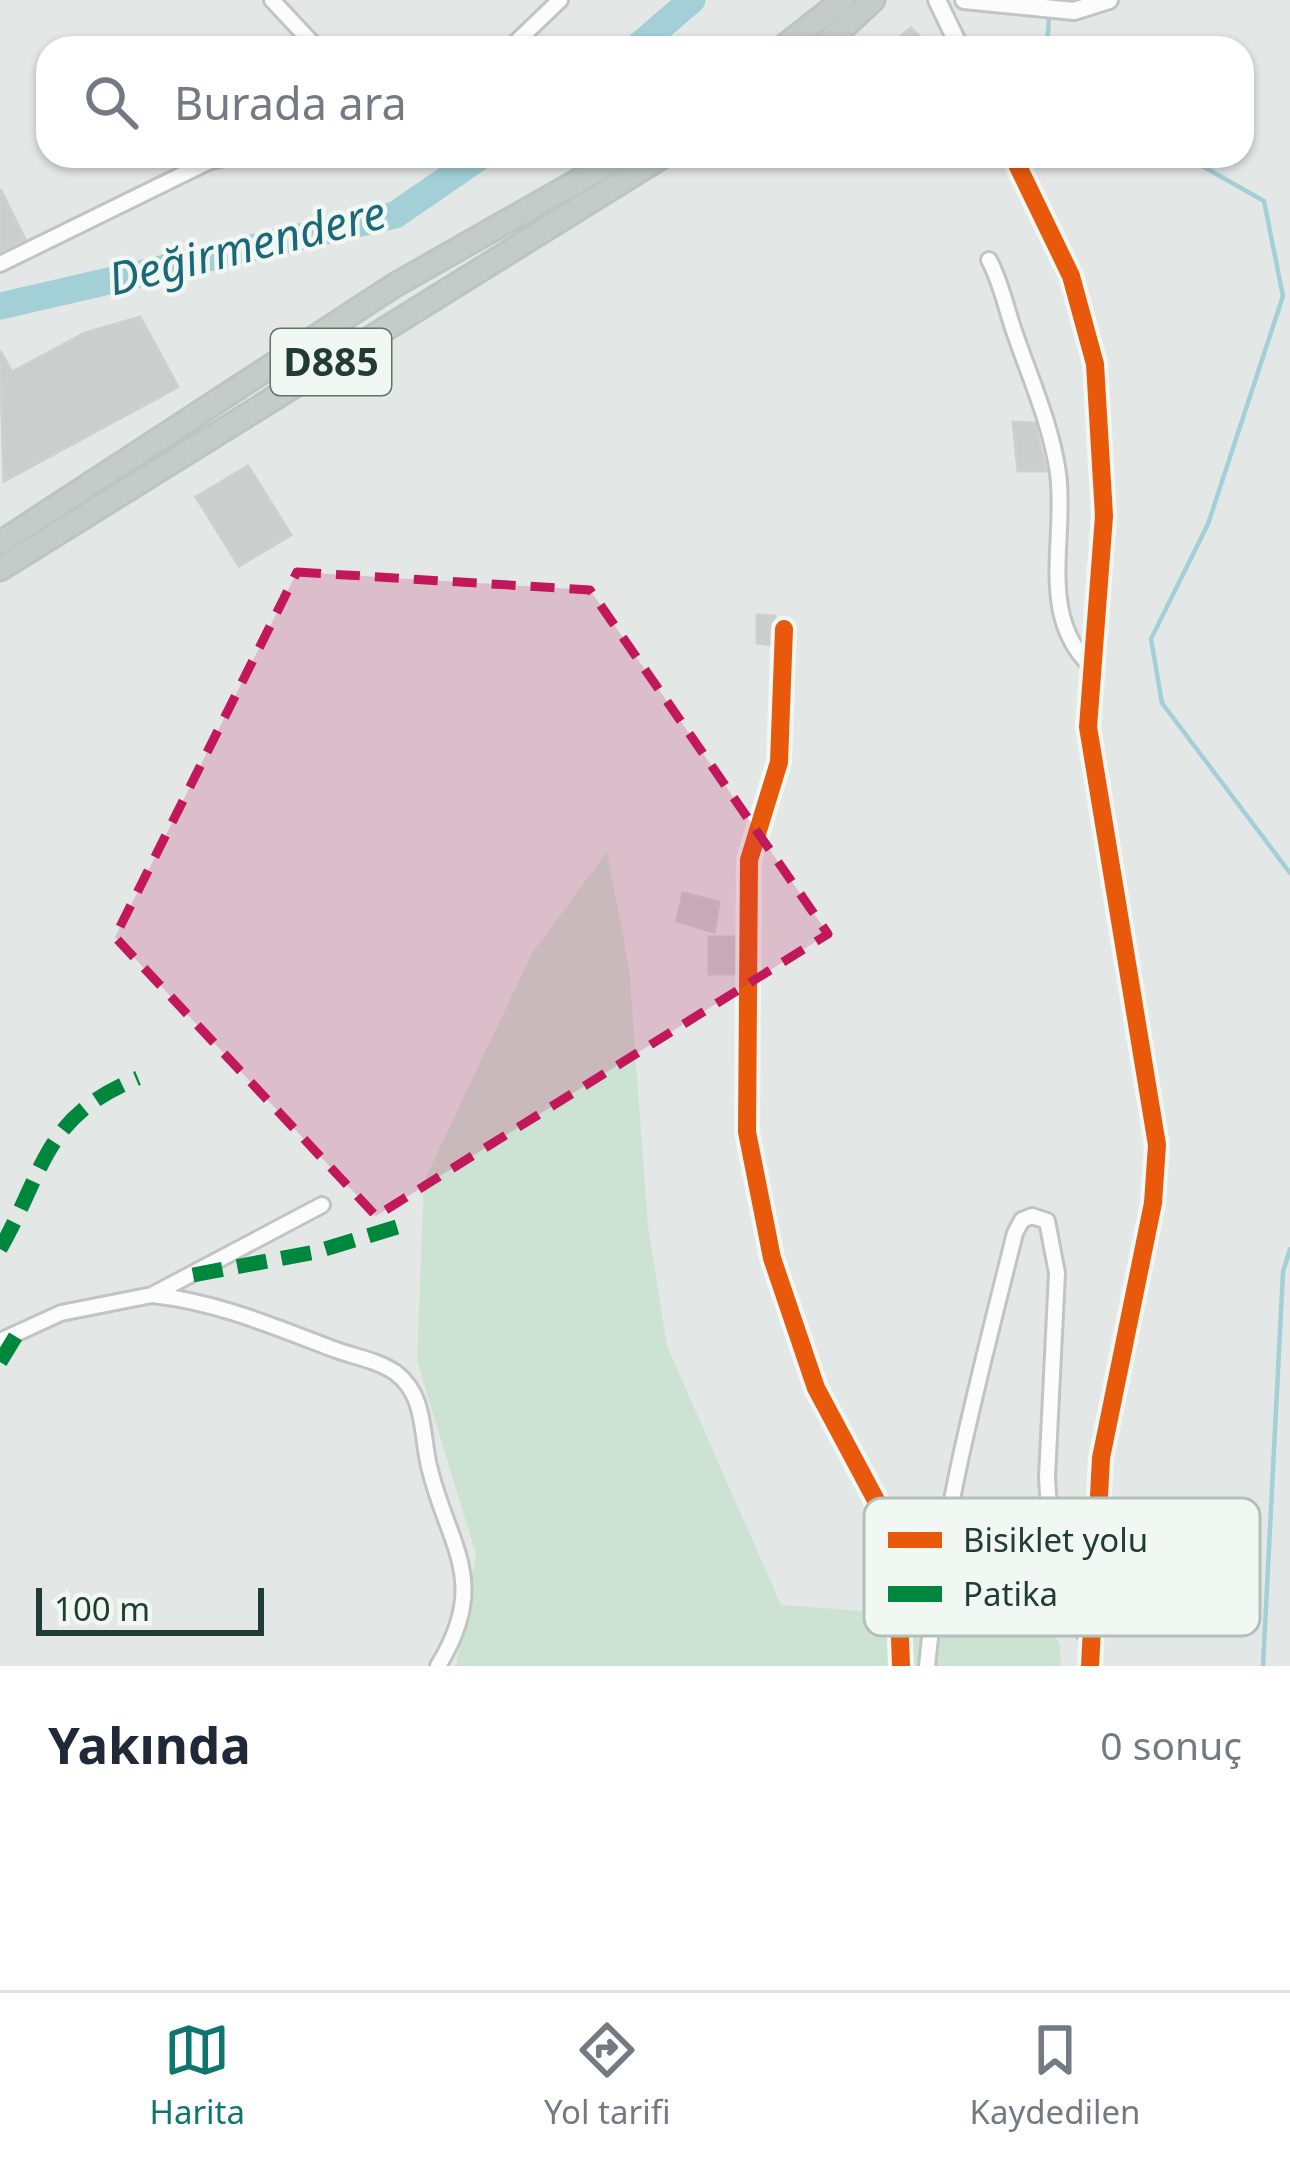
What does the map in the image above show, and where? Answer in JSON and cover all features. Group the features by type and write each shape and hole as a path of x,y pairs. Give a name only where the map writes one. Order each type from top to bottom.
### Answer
{"highway":[{"path":"797,36 843,0"},
{"path":"834,36 874,0"},
{"name":"D885","path":"0,543 394,285 601,168"},
{"name":"D885","path":"0,569 644,168"}],"street":[{"path":"272,0 306,36"},
{"path":"522,36 560,0"},
{"path":"937,0 954,36"},
{"path":"964,0 1074,11 1109,0"},
{"path":"0,264 196,168"},
{"path":"1018,168 1071,276 1095,364 1104,516 1088,727 1157,1145 1153,1203 1100,1459 1098,1498"},
{"path":"989,260 1051,434 1062,504 1055,560 1068,640 1093,668"},
{"path":"784,628 779,762 749,860 747,1132 772,1258 817,1388 875,1498"},
{"path":"152,1295 322,1205"},
{"path":"949,1498 966,1413 1015,1233 1022,1220 1032,1216 1047,1221 1057,1273 1049,1498"},
{"path":"0,1341 61,1312 152,1295 204,1300 381,1364 413,1392 431,1474 456,1534 463,1575 460,1617 438,1666"},
{"path":"900,1636 901,1666"},
{"path":"926,1666 930,1636"},
{"path":"1090,1637 1090,1666"}],"highlighted area":[{"path":"297,572 590,590 828,934 376,1216 115,937"}],"green space":[{"path":"607,852 629,968 648,1226 667,1346 781,1605 864,1611 864,1636 1055,1636 1061,1666 456,1666 476,1554 417,1361 424,1181 532,953"}],"building":[{"path":"0,189 25,239 0,251"},
{"path":"140,317 178,387 4,481 0,351 12,372 85,333"},
{"path":"1013,422 1035,423 1046,471 1018,471"},
{"path":"248,466 291,535 239,566 196,497"},
{"path":"757,615 775,616 772,645 757,643"},
{"path":"683,893 719,902 714,932 677,921"},
{"path":"709,937 737,937 737,974 709,974"}],"waterway":[{"name":"Değirmendere","path":"650,36 692,0"},
{"path":"1048,36 1050,0"},
{"name":"Değirmendere","path":"0,306 395,215 464,168"},
{"path":"1206,168 1264,201 1283,296 1208,524 1151,639 1162,703 1290,873"},
{"path":"1263,1666 1283,1272 1290,1249"}],"marked path":[{"path":"0,1249 65,1128 107,1093 138,1078"},
{"path":"193,1275 315,1252 397,1227"},
{"path":"0,1362 20,1329"}],"cycle path":[{"path":"1019,168 1071,276 1095,364 1104,516 1088,727 1157,1145 1153,1203 1101,1458 1099,1498"},
{"path":"784,629 779,762 749,860 747,1132 772,1258 816,1388 875,1498"},
{"path":"900,1636 901,1666"},
{"path":"1090,1666 1092,1636"}]}
